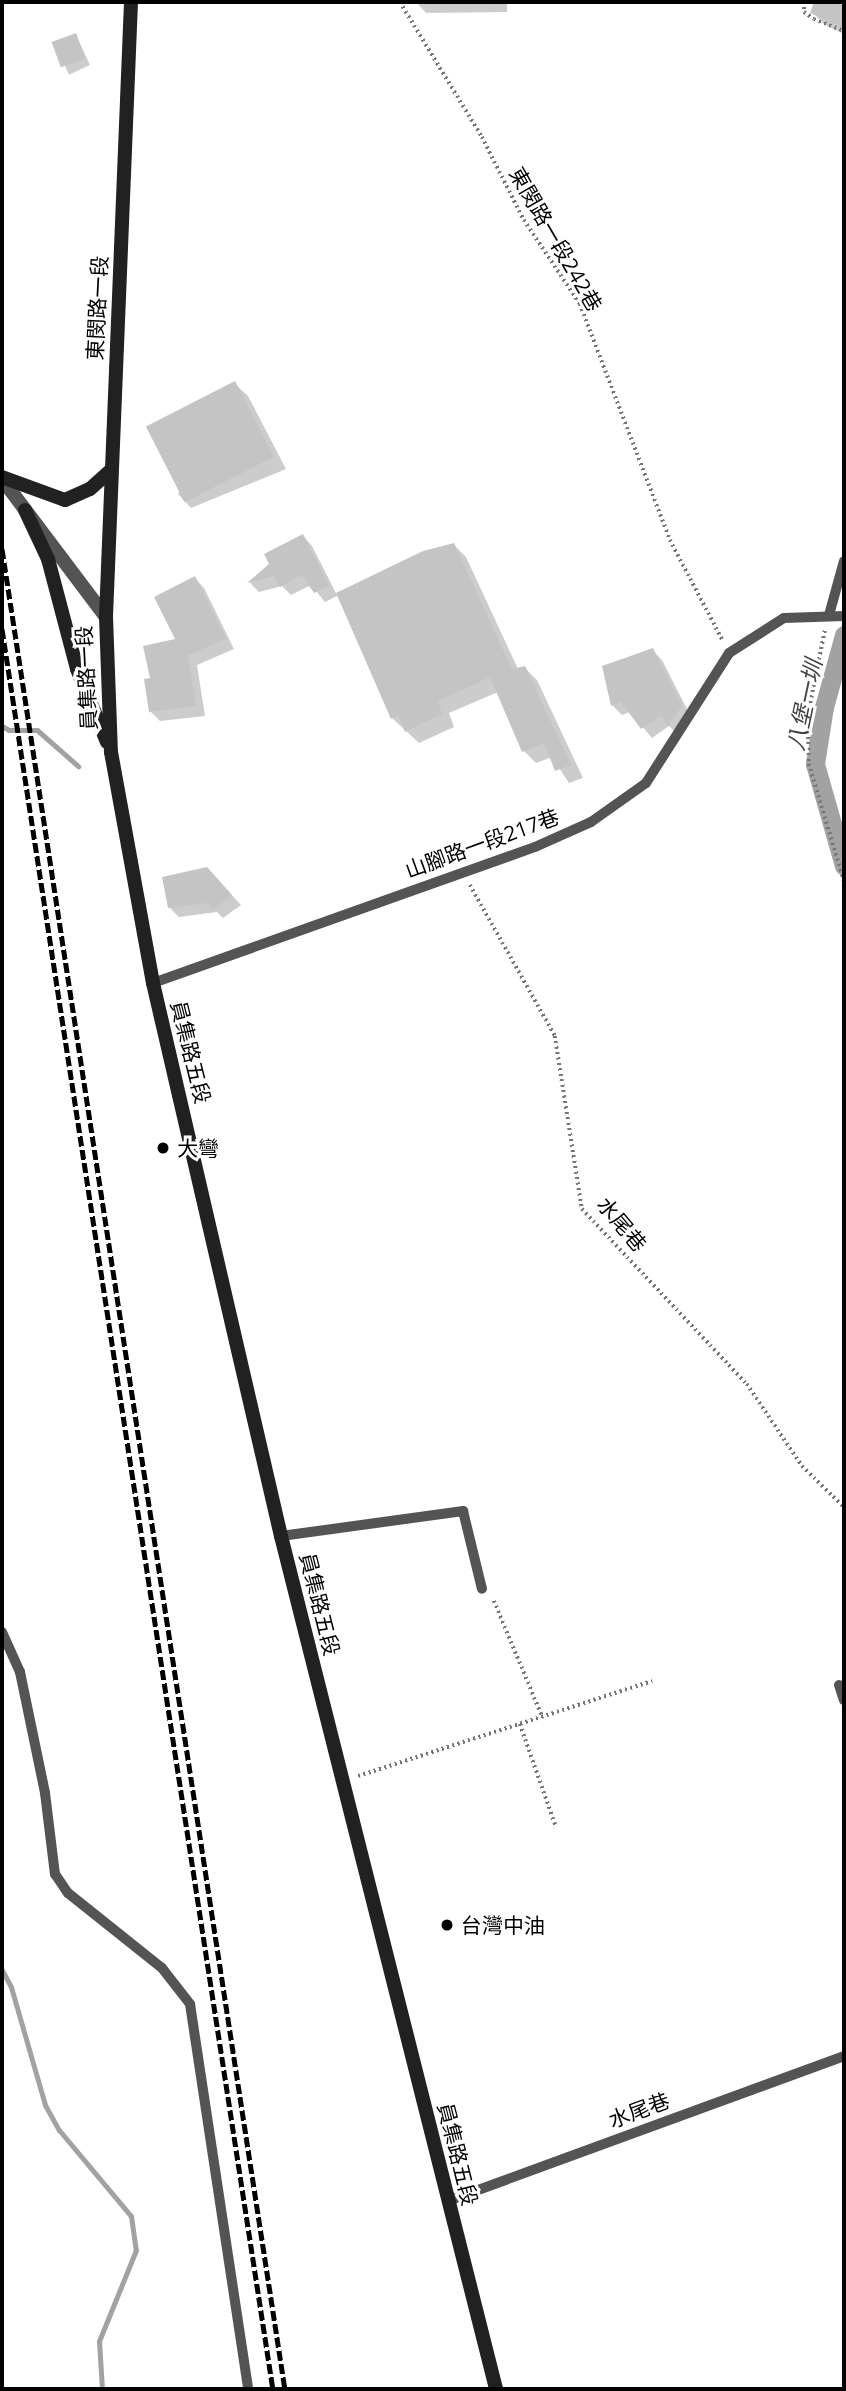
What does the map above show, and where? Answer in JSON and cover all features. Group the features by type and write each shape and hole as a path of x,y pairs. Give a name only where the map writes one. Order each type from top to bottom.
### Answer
{"main road":[{"name":"東閔路一段","path":"106,617 131,2"},
{"path":"2,478 65,500 90,489 111,470"},
{"path":"25,509 48,559 77,669 111,752"},
{"name":"員集路一段","path":"106,617 111,752 123,824"},
{"name":"員集路五段","path":"123,824 153,984 281,1536 496,2389"}],"street":[{"name":"員集路一段","path":"2,478 106,617"}],"lane":[{"path":"829,615 844,561"},
{"name":"山腳路一段217巷","path":"153,984 461,870 535,847 591,822 646,783 691,706 729,653 784,618 844,616"},
{"path":"281,1536 463,1511 482,1589"},
{"path":"2,1632 20,1672 45,1793 55,1874 68,1893 162,1968 190,2004 248,2389"},
{"path":"839,1685 844,1700"},
{"name":"水尾巷","path":"448,2200 844,2056"}],"path":[{"name":"東閔路一段242巷","path":"400,2 482,137 524,220 580,304 638,462 692,582 729,653"},
{"path":"805,2 804,12 844,31"},
{"path":"829,615 808,715 808,764 844,881"},
{"name":"水尾巷","path":"461,870 555,1036 582,1209 747,1384 802,1466 844,1507"},
{"path":"494,1601 542,1716"},
{"path":"343,1780 652,1681"},
{"path":"520,1723 556,1827"}],"building":[{"path":"814,2 844,2 844,28 810,13"},
{"path":"76,33 85,58 61,67 52,42"},
{"path":"235,381 274,457 184,502 146,426"},
{"path":"303,534 329,586 314,593 302,575 280,587 274,576 247,583 269,564 264,554"},
{"path":"454,543 512,669 525,666 571,765 555,771 544,743 522,752 490,677 438,701 442,714 405,732 398,715 391,719 336,593 423,551"},
{"path":"195,576 226,639 188,655 196,706 149,712 144,679 150,678 143,646 175,639 154,597"},
{"path":"653,648 682,706 667,727 662,715 641,729 621,702 611,706 602,666"},
{"path":"207,867 232,895 212,910 208,903 168,908 162,877"}],"waterway":[{"name":"八堡一圳","path":"844,635 824,707 815,764 844,866"},
{"path":"2,726 9,730 37,730 78,766"},
{"path":"2,1970 11,1987 45,2105 59,2130 131,2216 136,2250 99,2341 102,2389"}],"railway":[{"path":"2,549 285,2389"},
{"path":"2,629 273,2389"}],"place":[{"name":"大彎","path":"163,1148"},
{"name":"台灣中油","path":"447,1925"}]}
